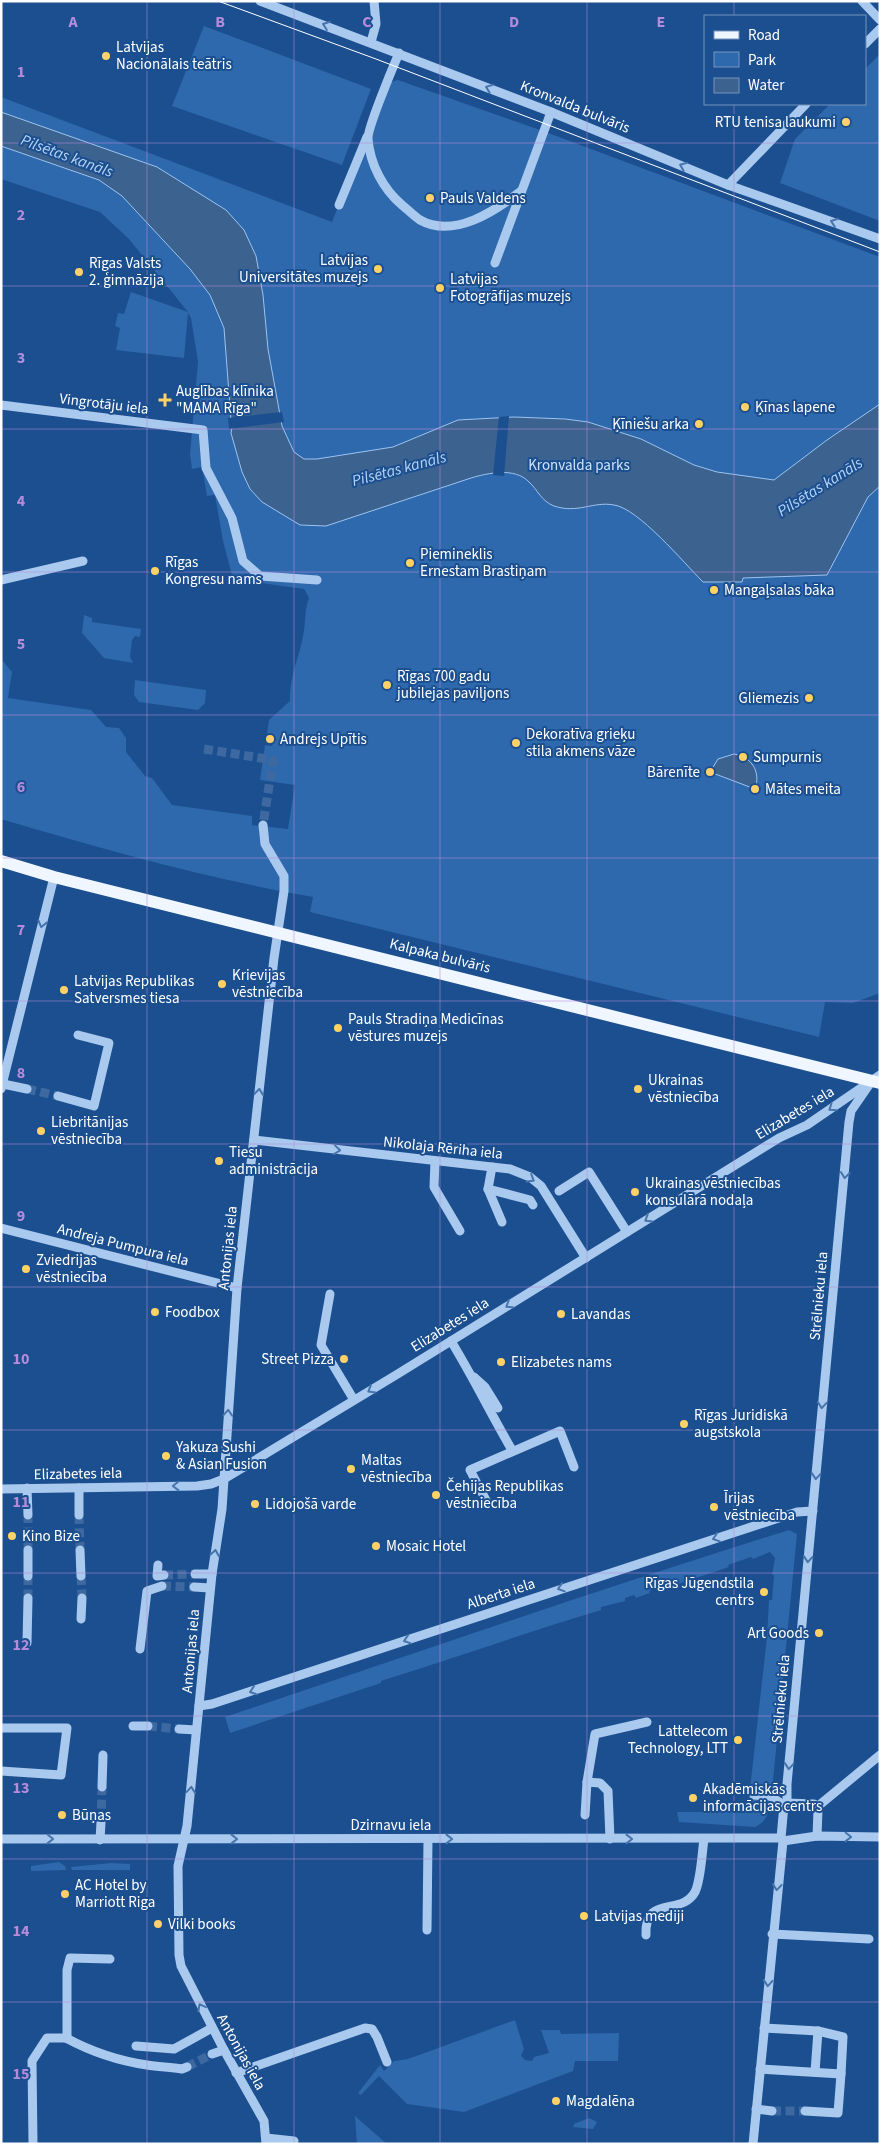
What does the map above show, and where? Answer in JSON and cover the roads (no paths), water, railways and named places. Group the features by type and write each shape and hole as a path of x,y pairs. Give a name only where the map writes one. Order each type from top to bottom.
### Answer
{"main road":[{"name":"Kalpaka bulvāris","path":"1,861 54,877 877,1079"}],"street":[{"name":"Kronvalda bulvāris","path":"260,1 372,42 551,112 728,185 880,239"},
{"path":"372,42 376,24 374,1"},
{"path":"862,1 880,20"},
{"path":"866,43 880,29"},
{"path":"339,205 399,53"},
{"path":"728,185 805,105"},
{"path":"495,263 551,112"},
{"path":"367,137 375,168 389,194 421,220 438,225 456,224 480,218 500,208 521,191"},
{"name":"Vingrotāju iela","path":"1,405 203,430 206,468 232,518 243,561 260,576 317,580"},
{"path":"1,580 83,561"},
{"name":"Antonijas iela","path":"263,826 264,844 284,876 284,896 278,932 237,1288 222,1509 210,1588 185,1838 178,1866 179,1955 190,1986 264,2121 266,2141"},
{"path":"27,1089 2,1086 54,877"},
{"path":"58,1096 94,1106 109,1043 78,1035"},
{"name":"Elizabetes iela","path":"1,1488 197,1486 211,1484 224,1479 779,1138 807,1125 877,1079"},
{"name":"Strēlnieku iela","path":"753,2144 849,1122 851,1111 877,1079"},
{"name":"Nikolaja Rēriha iela","path":"254,1140 510,1169 530,1177 541,1186 586,1258"},
{"path":"435,1161 434,1187 460,1231"},
{"path":"492,1167 488,1189 502,1222"},
{"path":"559,1191 589,1172 627,1232"},
{"path":"488,1189 530,1200 533,1205"},
{"name":"Andreja Pumpura iela","path":"1,1228 237,1288"},
{"path":"330,1294 321,1345 354,1400"},
{"path":"451,1341 473,1377 478,1392 512,1450"},
{"path":"473,1377 485,1387 498,1408"},
{"path":"487,1502 470,1470 512,1450 560,1431 574,1467"},
{"path":"27,1488 28,1515"},
{"path":"79,1488 79,1515"},
{"name":"Alberta iela","path":"199,1706 212,1704 797,1512 813,1511"},
{"path":"28,1550 28,1576"},
{"path":"80,1550 81,1576"},
{"path":"158,1565 157,1576 164,1575"},
{"path":"195,1574 212,1574"},
{"path":"140,1649 147,1591 162,1586"},
{"path":"194,1587 210,1588"},
{"path":"26,1643 28,1598"},
{"path":"81,1619 82,1598"},
{"path":"585,1815 587,1782 595,1734 648,1722"},
{"path":"133,1726 148,1726"},
{"path":"1,1728 67,1728 61,1775 1,1771"},
{"path":"179,1728 196,1730"},
{"path":"816,1807 880,1755"},
{"path":"102,1787 103,1756"},
{"path":"587,1782 600,1783 608,1791 610,1839"},
{"path":"754,1795 770,1796 786,1804 814,1804 818,1810 817,1836"},
{"path":"100,1840 101,1822"},
{"name":"Dzirnavu iela","path":"1,1839 782,1839 817,1836 880,1837"},
{"path":"427,1930 428,1839"},
{"path":"646,1935 648,1916 655,1910 683,1903 696,1891 704,1839"},
{"path":"772,1934 869,1939"},
{"path":"66,2038 67,1970 70,1958 110,1959"},
{"path":"136,2046 174,2049 212,2028"},
{"path":"236,2072 365,2028 372,2029 377,2036 387,2062"},
{"path":"764,2028 818,2031 843,2037 838,2113 805,2111"},
{"path":"815,2072 818,2031"},
{"path":"33,2144 32,2061 47,2038 66,2038 81,2046 122,2060 146,2065 182,2069 187,2067"},
{"path":"212,2054 224,2050"},
{"path":"760,2068 841,2074"},
{"path":"756,2109 772,2111"},
{"path":"266,2141 294,2142"}],"water":[{"name":"Pilsētas kanāls","path":"1,112 157,167 226,210 244,230 256,256 263,295 268,349 282,426 294,452 304,459 317,459 393,447 458,420 514,417 565,419 588,422 641,439 694,465 717,472 774,480 827,440 880,404 880,486 868,497 827,575 743,578 742,582 703,582 648,526 624,508 606,504 571,509 554,506 546,501 523,477 509,473 485,474 471,478 326,526 300,525 262,502 250,489 242,472 231,433 233,422 231,420 224,328 210,295 190,269 122,196 99,180 1,146"},
{"path":"734,754 746,758 754,766 757,777 755,789 710,772 718,759"}],"tunnel":[{"path":"204,749 273,760 263,825"},
{"path":"27,1089 58,1096"},
{"path":"28,1515 28,1550"},
{"path":"79,1515 80,1550"},
{"path":"164,1575 195,1574"},
{"path":"28,1576 28,1598"},
{"path":"81,1576 82,1598"},
{"path":"162,1586 194,1587"},
{"path":"148,1726 179,1729"},
{"path":"101,1822 102,1787"},
{"path":"187,2067 212,2054"},
{"path":"772,2111 805,2111"}],"tram line":[{"path":"218,1 376,59 880,252"}],"place":[{"name":"Latvijas Nacionālais teātris","path":"106,56"},
{"name":"RTU tenisa laukumi","path":"846,122"},
{"name":"Pauls Valdens","path":"430,198"},
{"name":"Latvijas Universitātes muzejs","path":"378,269"},
{"name":"Rīgas Valsts 2. ģimnāzija","path":"79,272"},
{"name":"Latvijas Fotogrāfijas muzejs","path":"440,288"},
{"name":"Auglības klīnika \"MAMA Rīga\"","path":"165,400"},
{"name":"Ķīnas lapene","path":"745,407"},
{"name":"Ķīniešu arka","path":"699,424"},
{"name":"Piemineklis Ernestam Brastiņam","path":"410,563"},
{"name":"Rīgas Kongresu nams","path":"155,571"},
{"name":"Mangaļsalas bāka","path":"714,590"},
{"name":"Rīgas 700 gadu jubilejas paviljons","path":"387,685"},
{"name":"Gliemezis","path":"809,698"},
{"name":"Andrejs Upītis","path":"270,739"},
{"name":"Dekoratīva grieķu stila akmens vāze","path":"516,743"},
{"name":"Sumpurnis","path":"743,757"},
{"name":"Bārenīte","path":"710,772"},
{"name":"Mātes meita","path":"755,789"},
{"name":"Krievijas vēstniecība","path":"222,984"},
{"name":"Latvijas Republikas Satversmes tiesa","path":"64,990"},
{"name":"Pauls Stradiņa Medicīnas vēstures muzejs","path":"338,1028"},
{"name":"Ukrainas vēstniecība","path":"638,1089"},
{"name":"Liebritānijas vēstniecība","path":"41,1131"},
{"name":"Tiesu administrācija","path":"219,1161"},
{"name":"Ukrainas vēstniecības konsulārā nodaļa","path":"635,1192"},
{"name":"Zviedrijas vēstniecība","path":"26,1269"},
{"name":"Foodbox","path":"155,1312"},
{"name":"Lavandas","path":"561,1314"},
{"name":"Street Pizza","path":"344,1359"},
{"name":"Elizabetes nams","path":"501,1362"},
{"name":"Rīgas Juridiskā augstskola","path":"684,1424"},
{"name":"Yakuza Sushi & Asian Fusion","path":"166,1456"},
{"name":"Maltas vēstniecība","path":"351,1469"},
{"name":"Čehijas Republikas vēstniecība","path":"436,1495"},
{"name":"Lidojošā varde","path":"255,1504"},
{"name":"Īrijas vēstniecība","path":"714,1507"},
{"name":"Kino Bize","path":"12,1536"},
{"name":"Mosaic Hotel","path":"376,1546"},
{"name":"Rīgas Jūgendstila centrs","path":"764,1592"},
{"name":"Art Goods","path":"819,1633"},
{"name":"Lattelecom Technology, LTT","path":"738,1740"},
{"name":"Akadēmiskās informācijas centrs","path":"693,1798"},
{"name":"Būņas","path":"62,1815"},
{"name":"AC Hotel by Marriott Riga","path":"65,1894"},
{"name":"Latvijas mediji","path":"584,1916"},
{"name":"Vilki books","path":"158,1924"},
{"name":"Magdalēna","path":"556,2101"}],"park label":[{"name":"Kronvalda parks","path":"579,465"}]}
